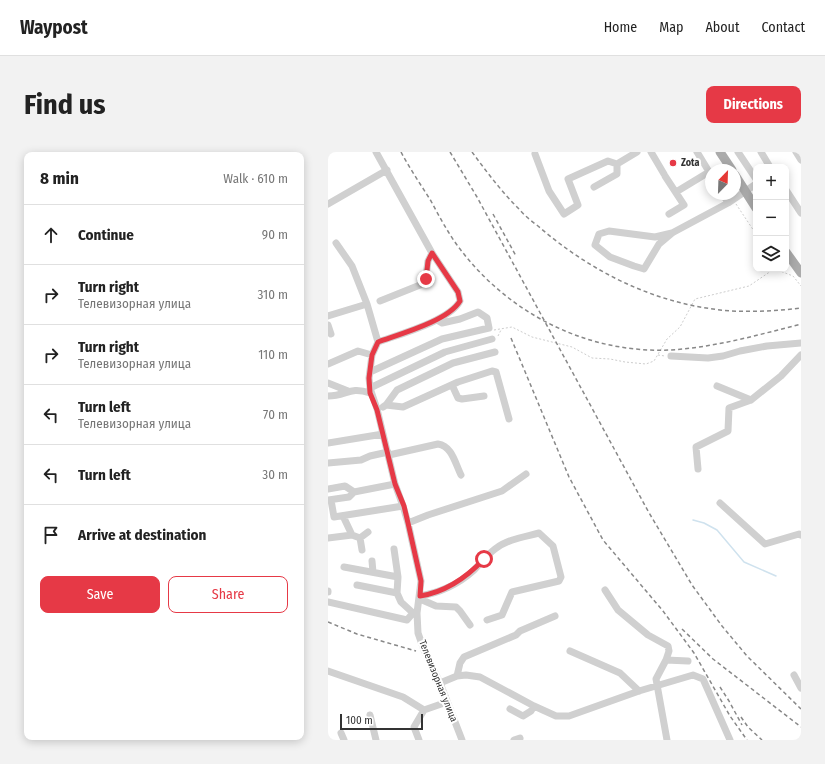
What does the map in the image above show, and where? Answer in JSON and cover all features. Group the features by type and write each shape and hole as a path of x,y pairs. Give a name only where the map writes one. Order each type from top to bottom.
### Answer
{"main road":[{"path":"720,152 728,164"},
{"path":"741,185 753,203"},
{"path":"789,256 801,273"}],"lane":[{"path":"336,243 352,266 367,304 378,342 437,320 453,310 460,301 458,292 432,253 376,152"},
{"path":"535,154 549,191 564,214 578,205 568,179 608,162 617,164 637,152"},
{"path":"651,152 684,205 669,214"},
{"path":"697,152 705,166"},
{"path":"738,152 753,174"},
{"path":"761,152 768,164"},
{"path":"796,152 801,160"},
{"path":"594,187 617,174 617,164"},
{"path":"328,204 387,170"},
{"path":"676,192 705,177"},
{"path":"672,233 654,237 609,231 598,234 595,245 610,257 644,268 659,244 672,233 731,201 753,186"},
{"path":"789,194 801,212"},
{"path":"380,301 425,283 428,261 432,253"},
{"path":"328,316 367,304"},
{"path":"370,372 442,339 489,328 487,318 478,312 460,319 442,323 437,320"},
{"path":"328,325 331,334"},
{"path":"442,339 445,352"},
{"path":"328,396 336,396 348,391 360,389 370,390 445,352 492,340"},
{"name":"Телевизорная улица","path":"378,342 372,355 370,390 377,410 395,484 404,506 421,581 420,597 415,613 418,633 424,650 440,683 462,740"},
{"path":"671,356 708,358 767,346 801,343"},
{"path":"328,364 358,351 372,355"},
{"path":"377,410 386,405 397,390 446,366 495,352"},
{"path":"698,469 696,446 728,431 729,408 751,400 781,376 801,355"},
{"path":"386,405 403,407 458,382 492,371 496,372 509,419"},
{"path":"328,383 348,391"},
{"path":"452,385 458,398 462,400 484,396"},
{"path":"718,386 751,400"},
{"path":"328,443 383,434"},
{"path":"328,463 361,460 370,456 438,444 442,445 451,453 461,475"},
{"path":"408,523 502,491 526,474"},
{"path":"395,484 354,492 349,497 330,500 334,518 404,506"},
{"path":"328,489 345,486 354,492"},
{"path":"720,503 765,544 801,534"},
{"path":"343,516 352,535"},
{"path":"360,538 368,532"},
{"path":"420,597 433,594 460,581 473,571 495,549 509,541 539,533 553,546 561,576 559,581 512,592 502,615 487,620"},
{"path":"328,538 352,535 360,538"},
{"path":"360,538 362,550"},
{"path":"328,602 407,620 415,613 401,602 397,593 398,577 394,549"},
{"path":"372,561 373,572"},
{"path":"344,567 398,577"},
{"path":"357,585 397,593"},
{"path":"605,590 618,610 648,635 668,646 669,651 666,660 656,679 667,740"},
{"path":"420,597 436,606 456,608 470,625"},
{"path":"457,676 460,663 464,658 555,616"},
{"path":"570,650 620,672 639,691"},
{"path":"666,660 688,661"},
{"path":"328,671 403,697 424,710"},
{"path":"440,683 457,676 466,675 480,677 556,716 568,716 639,691 657,687 693,675 704,679 730,740"},
{"path":"794,675 801,688"},
{"path":"419,740 414,727 424,710 447,702"},
{"path":"510,709 523,716 531,711 534,706"},
{"path":"370,715 376,740"}],"path":[{"path":"731,201 753,230"},
{"path":"489,328 495,330 512,327 532,337 572,347 592,358 646,364 654,361 667,339 680,327 695,299 749,286 770,272"},
{"path":"783,272 793,276 801,286"},
{"path":"492,340 502,329"},
{"path":"657,355 671,356"}],"waterway":[{"path":"693,520 704,523 717,530 744,562 776,576"}],"railway":[{"path":"401,152 453,240 478,270 502,292 528,311 556,327 586,339 617,347 650,350 683,349 713,345 801,324"},
{"path":"450,152 477,197 648,511 692,585 722,626 747,656 801,709"},
{"path":"472,152 488,174 520,211 530,220 581,258 628,284 678,302 705,308 732,311 775,311 801,308"},
{"path":"493,214 516,256"},
{"path":"511,338 569,477 603,540 663,611 694,653 730,716 747,740"},
{"path":"328,622 357,634 416,651"},
{"path":"682,629 713,659 801,727"},
{"path":"720,687 742,725"},
{"path":"741,717 748,727 762,740"}],"place":[{"name":"Zota","path":"673,163"}],"route":[{"path":"426,279 428,261 432,253 458,292 460,301 453,310 437,320 378,342 372,355 369,378 370,393 377,410 395,484 404,506 421,581 420,596 433,594 460,581 473,571 484,559"}]}
